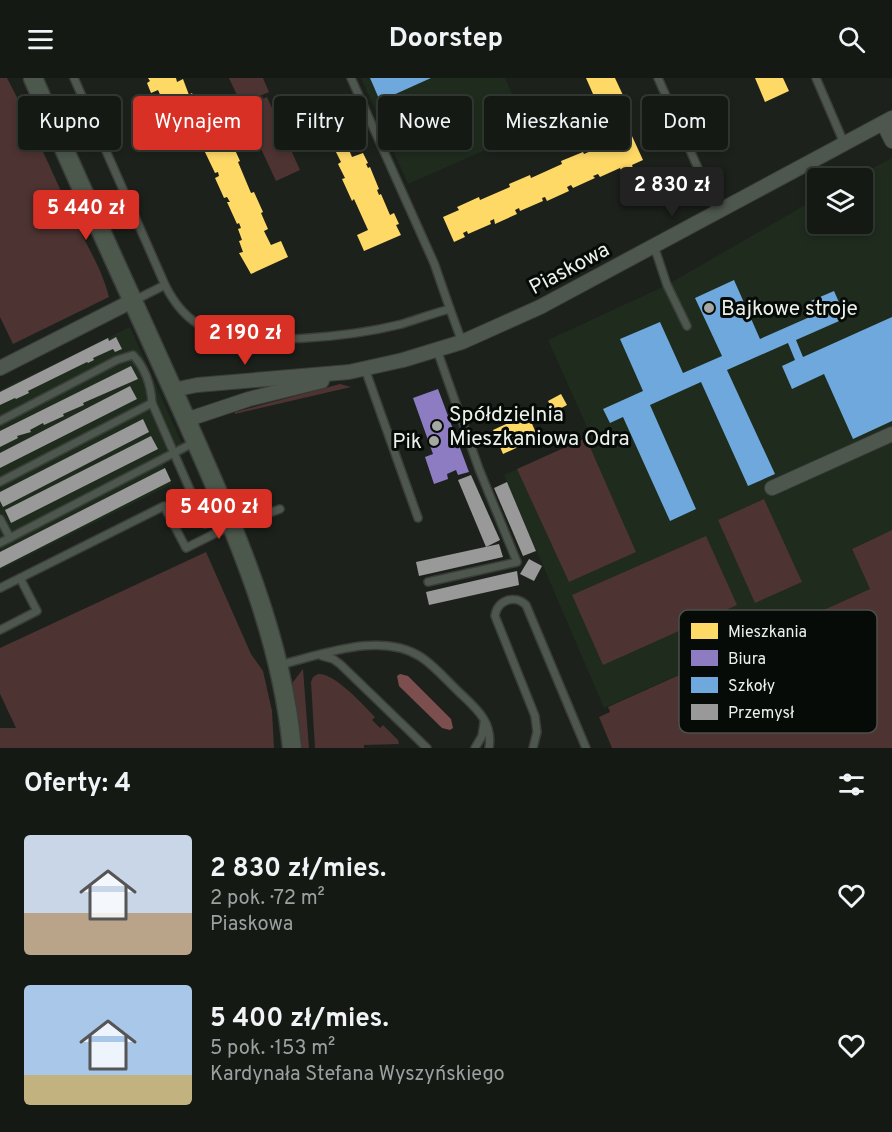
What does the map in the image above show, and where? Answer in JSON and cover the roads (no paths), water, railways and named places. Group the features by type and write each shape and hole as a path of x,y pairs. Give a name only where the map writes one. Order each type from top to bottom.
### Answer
{"street":[{"path":"33,78 233,526 261,603 279,665 292,748"},
{"path":"887,120 892,141"},
{"name":"Piaskowa","path":"173,390 197,385 349,372 462,342 540,308 887,120"},
{"path":"0,368 132,301"},
{"name":"Piaskowa","path":"186,420 249,399 312,384 349,372"},
{"path":"772,488 892,434"}],"lane":[{"path":"74,78 165,285 172,298 190,318 204,327 221,334 241,337 295,338 369,330 400,324 450,309"},
{"path":"351,78 434,263 462,342"},
{"path":"658,78 717,211"},
{"path":"816,78 844,143"},
{"path":"654,246 667,285 687,326"},
{"path":"132,301 165,285"},
{"path":"428,582 517,562 479,469 437,350"},
{"path":"0,421 117,360 133,356 140,363 151,390 152,403 205,524"},
{"path":"365,369 418,518"},
{"path":"0,482 152,403"},
{"path":"0,543 196,441"},
{"path":"0,588 164,506 186,548 220,531 280,509"},
{"path":"0,519 10,538"},
{"path":"0,630 37,611 20,578"},
{"path":"533,748 537,735 536,717 495,616 500,604 513,599 522,601 527,606 586,748"},
{"path":"279,665 370,644 399,647 414,653 428,663 481,714 489,728 489,748"},
{"path":"317,656 329,657 340,664 427,748"},
{"path":"475,748 484,732 481,714"}],"place":[{"name":"Bajkowe stroje","path":"709,308"},
{"name":"Spółdzielnia Mieszkaniowa Odra","path":"437,426"},
{"name":"Pik","path":"434,441"}]}
